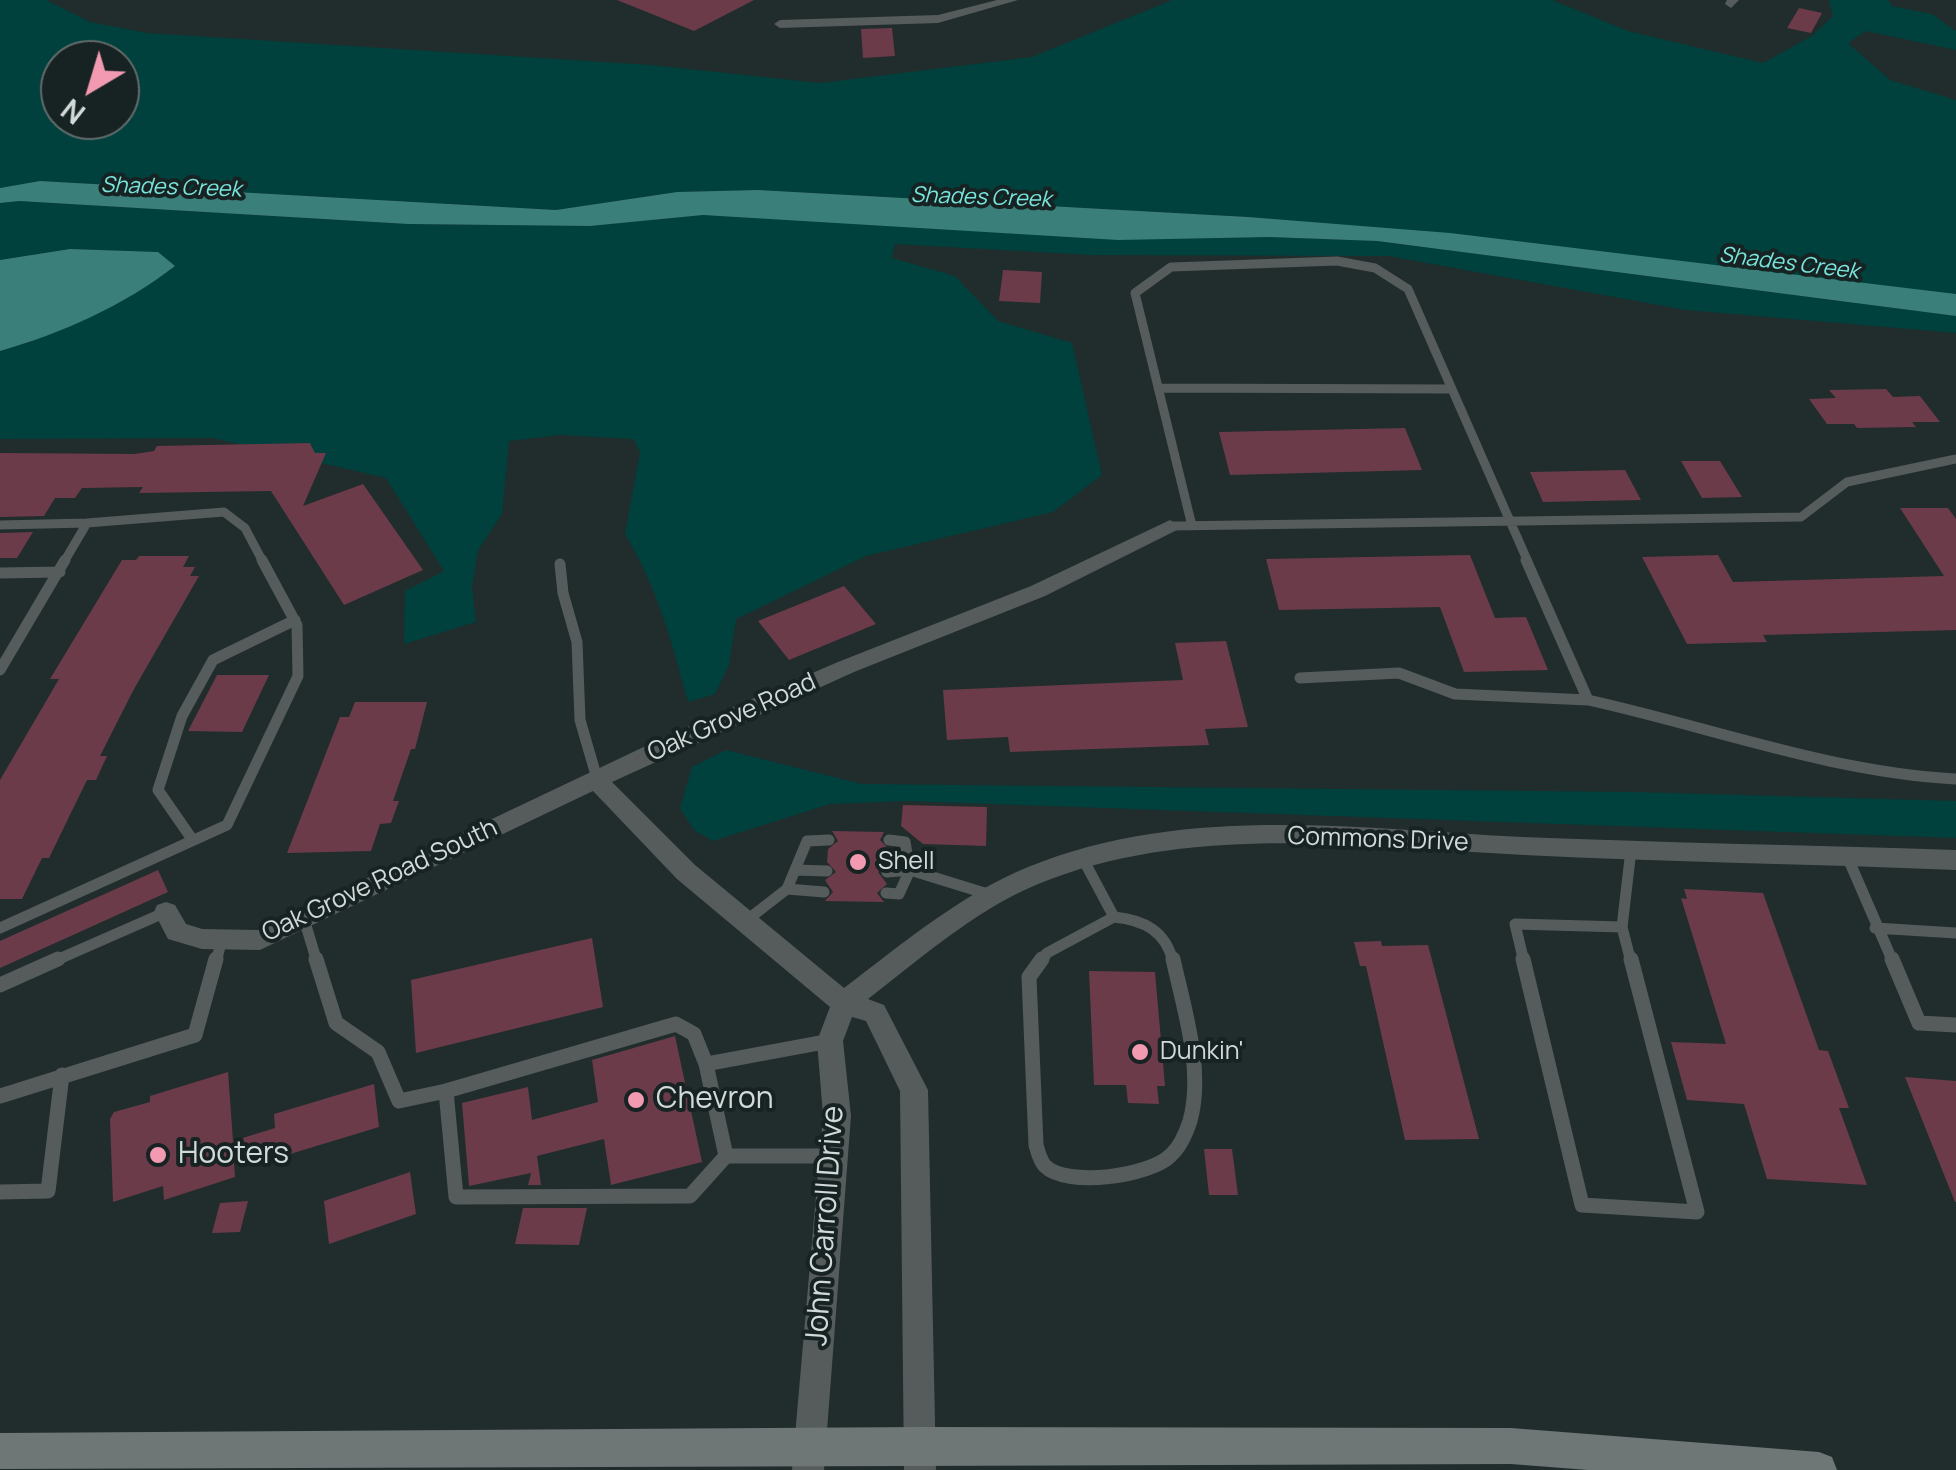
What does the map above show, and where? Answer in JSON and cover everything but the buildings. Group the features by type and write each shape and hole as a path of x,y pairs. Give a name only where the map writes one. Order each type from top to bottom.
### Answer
{"main road":[{"path":"0,1451 809,1458 1511,1446 1820,1470"}],"street":[{"path":"780,24 938,19 982,11 1012,0"},
{"name":"Oak Grove Road","path":"598,782 678,740 846,667 1038,591 1181,526"},
{"path":"598,782 686,872 844,1002 874,1014 914,1090 921,1457"},
{"name":"Oak Grove Road South","path":"166,912 177,932 260,940 598,782"},
{"name":"Commons Drive","path":"844,1002 995,896 1038,874 1083,859 1189,838 1301,836 1956,860"},
{"name":"John Carroll Drive","path":"809,1458 837,1116 830,1041 844,1002"}],"lane":[{"path":"1588,700 1507,521 1408,288 1374,268 1336,261 1171,267 1135,293 1158,388 1181,526 1507,521 1801,517 1847,482 1956,459"},
{"path":"1158,388 1451,388"},
{"path":"0,524 86,523 224,512 245,528 295,620 298,676 268,746 226,825 0,928"},
{"path":"0,670 86,523"},
{"path":"560,564 576,642 580,720 598,782"},
{"path":"0,573 60,572"},
{"path":"192,839 158,790 182,716 213,660 295,620"},
{"path":"1300,678 1399,674 1455,694 1588,700 1846,767 1956,779"},
{"path":"747,920 787,889 807,841 829,840"},
{"path":"886,893 899,894 910,870 905,842 890,840"},
{"path":"1622,927 1515,924 1582,1205 1698,1212 1622,927 1631,850"},
{"path":"1847,856 1919,1023 1956,1025"},
{"path":"1083,859 1114,917 1146,924 1162,934 1170,947 1191,1040 1191,1118 1172,1156 1153,1168 1107,1176 1061,1176 1044,1165 1036,1145 1030,978 1047,953 1114,917"},
{"path":"795,870 827,871"},
{"path":"887,872 910,870 995,896"},
{"path":"787,889 824,892"},
{"path":"0,985 166,912"},
{"path":"304,919 336,1023 378,1052 399,1101 676,1024 694,1034 706,1064 726,1156"},
{"path":"1875,928 1956,933"},
{"path":"0,1096 196,1035 222,939"},
{"path":"706,1064 830,1041"},
{"path":"0,1192 48,1191 62,1074"},
{"path":"446,1090 456,1198 690,1196 726,1156 834,1156"}],"shaded area":[{"path":"0,0 46,0 90,22 147,33 651,65 820,83 1032,57 1172,0 1552,0 1628,31 1763,63 1812,36 1833,16 1829,0 1888,0 1892,6 1932,14 1956,31 1956,50 1866,31 1848,43 1890,80 1956,100 1956,294 1248,217 759,190 677,192 556,210 40,181 0,188"},
{"path":"40,181 556,210 677,192 758,190 1248,217 1450,233 1956,294 1956,316 1377,241 1269,237 1118,240 703,215 590,226 408,224 0,203 0,188"},
{"path":"0,203 408,224 590,226 703,215 1377,241 1956,316 1956,333 1686,310 1388,256 1090,255 895,244 892,258 955,276 998,321 1072,343 1102,475 1053,512 866,556 736,619 729,665 715,694 688,702 655,595 625,534 640,452 633,439 560,435 509,441 502,514 478,550 472,587 476,622 404,644 405,591 444,571 386,478 213,438 0,439 0,351 30,342 158,252 70,249 0,260"},
{"path":"70,249 158,252 175,266 92,317 0,351 0,260"},
{"path":"726,750 862,784 1635,792 1956,801 1956,838 907,801 830,804 713,841 694,830 680,808 692,767"}],"place":[{"name":"Shell","path":"858,862"},
{"name":"Dunkin'","path":"1140,1052"},
{"name":"Chevron","path":"636,1100"},
{"name":"Hooters","path":"158,1155"}],"water label":[{"name":"Shades Creek","path":"171,188"},
{"name":"Shades Creek","path":"981,198"},
{"name":"Shades Creek","path":"1789,264"}]}
